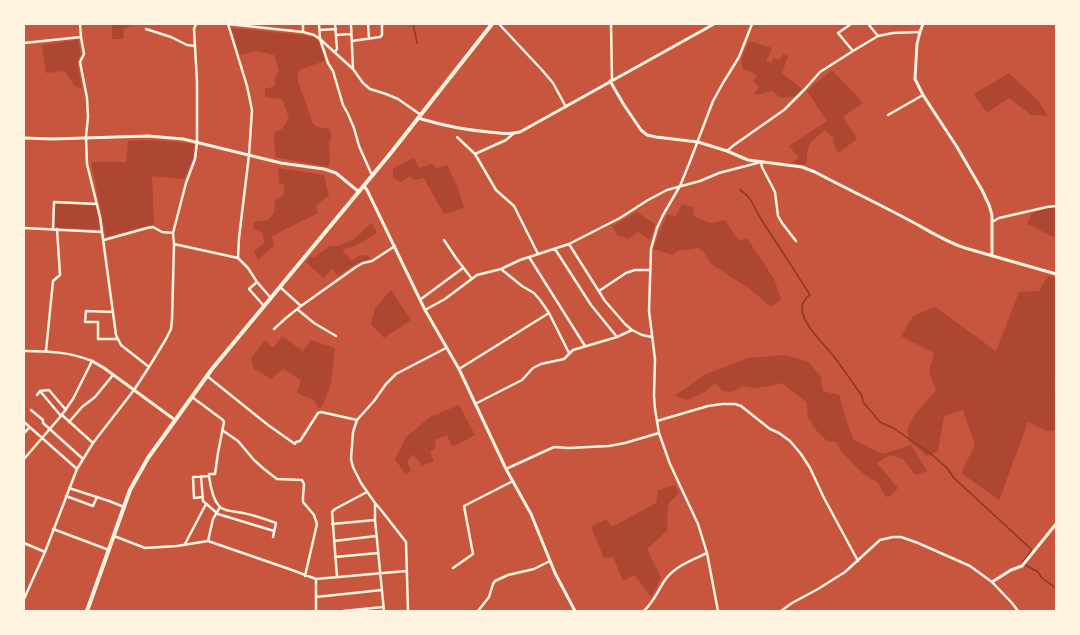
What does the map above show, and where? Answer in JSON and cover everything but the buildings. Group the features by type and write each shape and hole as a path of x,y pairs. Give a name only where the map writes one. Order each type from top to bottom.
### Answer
{"main road":[{"path":"87,611 124,507 133,484 144,464 207,376 420,117 492,24"}],"street":[{"path":"80,24 84,54 80,62 87,98 88,117 86,137 87,164 104,240 116,335 121,345 149,367"},
{"path":"24,599 45,552 77,469 93,443 134,390 166,339 170,329 172,320 173,233 186,184 196,159 197,82 194,29 196,24"},
{"path":"238,258 239,238 250,155 252,110 247,86 228,24 303,32 314,35 353,69 363,83 370,88 398,100 420,117 434,123 477,131 513,134"},
{"path":"303,24 303,32"},
{"path":"319,24 320,39 328,63 333,71 343,105 354,128 359,146 373,175"},
{"path":"335,24 337,50 335,52"},
{"path":"351,24 353,69"},
{"path":"368,24 369,39"},
{"path":"352,41 369,39 382,35 382,24"},
{"path":"499,24 553,83 566,107"},
{"path":"612,24 611,81 624,105 644,133 651,136 698,142 727,151 748,160 802,168 815,172 906,218 952,244 1056,274"},
{"path":"475,154 506,140 513,134 525,130 714,24"},
{"path":"718,611 707,553 698,524 670,464 659,433 654,396 655,359 649,311 651,249 656,228 680,186 713,101 739,57 752,24"},
{"path":"851,24 838,33 852,51"},
{"path":"870,24 869,25 878,36"},
{"path":"923,24 918,44 915,79 923,95 957,147 989,205 992,215 992,256"},
{"path":"320,30 336,29"},
{"path":"146,30 171,37 187,45 195,46"},
{"path":"727,151 784,110 806,89 820,72 852,51 878,36 893,33 920,32"},
{"path":"336,35 351,34"},
{"path":"24,43 81,36"},
{"path":"888,115 923,95"},
{"path":"24,138 52,139 148,136 183,139 281,163 324,169 336,174 359,192"},
{"path":"457,137 475,154 496,190 514,206 538,254"},
{"path":"425,310 454,293 477,275 501,269 520,260 569,244 620,218 667,190 719,173 761,162"},
{"path":"761,162 762,167 775,192 778,216 796,241"},
{"path":"364,186 395,246 425,310 459,369 506,469 531,514 550,561 575,611"},
{"path":"54,229 54,202 97,204"},
{"path":"992,222 999,218 1056,206"},
{"path":"104,240 153,227 162,232 173,233"},
{"path":"24,228 102,232"},
{"path":"46,351 53,281 60,275 57,229"},
{"path":"444,240 472,279"},
{"path":"174,244 238,258 248,268 271,298"},
{"path":"569,244 605,301 632,330 642,335 652,337"},
{"path":"274,329 280,322 297,309 356,267 363,263 372,261 395,246"},
{"path":"555,249 591,305 617,338"},
{"path":"529,257 586,346"},
{"path":"420,299 463,268"},
{"path":"501,269 522,286 534,293 549,313 569,353"},
{"path":"599,291 626,272 635,270 650,270"},
{"path":"258,282 249,290 264,306"},
{"path":"280,287 301,306"},
{"path":"297,309 314,323 336,336"},
{"path":"113,312 86,311 85,322 98,322 98,340 118,339"},
{"path":"459,369 549,313"},
{"path":"475,404 522,380 533,368 541,364 564,359 573,350 617,338 632,330"},
{"path":"408,611 406,542 375,504 361,483 353,467 351,459 353,432 357,420 396,374 446,348"},
{"path":"24,351 58,352 81,356 92,361 114,375 175,420"},
{"path":"24,459 62,416 73,399 92,361"},
{"path":"69,422 114,375"},
{"path":"207,376 295,444 296,442 300,441 320,412 357,420"},
{"path":"36,395 40,392 40,390 49,390 66,410"},
{"path":"40,392 62,416 93,443"},
{"path":"192,396 224,422 215,474 193,477 194,498 203,497"},
{"path":"657,422 708,406 722,404 735,404 741,406 770,429 779,433 790,441 801,454 810,468 824,498 858,560"},
{"path":"31,410 43,420 43,423 84,459"},
{"path":"24,422 77,469"},
{"path":"24,434 30,427"},
{"path":"222,430 238,441 254,460 277,479 302,480 304,484 303,502 315,518 317,527 305,576"},
{"path":"506,469 554,447 569,448 609,446 659,433"},
{"path":"201,476 203,501 216,513 274,531"},
{"path":"209,476 214,496 220,507 242,512 276,523 274,537"},
{"path":"453,568 473,554 464,506 513,481"},
{"path":"69,488 124,507"},
{"path":"337,577 332,512 367,492"},
{"path":"66,496 93,506 97,497"},
{"path":"184,545 206,504"},
{"path":"375,504 376,536 384,611"},
{"path":"208,541 213,519 220,507"},
{"path":"332,524 375,520"},
{"path":"992,582 1011,570 1022,566 1056,524"},
{"path":"53,529 109,550"},
{"path":"114,536 145,548 184,545 208,541 316,579 406,570"},
{"path":"334,541 376,536"},
{"path":"781,611 845,572 880,540 892,537 918,542 970,566 992,582 1018,611"},
{"path":"24,543 45,552"},
{"path":"335,557 378,553"},
{"path":"644,611 652,604 671,573 678,567 707,553"},
{"path":"478,611 489,597 495,581 508,575 534,569 550,561"},
{"path":"316,579 316,611"},
{"path":"316,597 382,590"},
{"path":"343,611 383,606"}],"shaded area":[{"path":"112,24 141,25 131,25 124,29 123,39 112,39"},
{"path":"231,28 303,35 313,37 319,42 325,61 301,69 298,75 298,81 313,124 317,127 330,129 330,162 328,167 275,157 274,133 283,128 289,118 282,99 265,97 265,89 275,86 275,79 279,70 274,55 257,51 240,55"},
{"path":"78,40 81,54 77,62 82,88 75,87 65,71 46,73 42,45"},
{"path":"749,41 772,48 766,61 771,63 774,58 779,60 783,54 788,56 782,73 802,89 795,96 781,98 772,91 757,95 754,93 759,87 753,82 757,75 743,69 741,60"},
{"path":"832,70 863,103 843,117 857,139 838,153 833,143 834,138 825,130 816,137 809,146 807,162 803,165 792,163 799,158 789,146 827,121 807,91"},
{"path":"1009,73 1038,101 1048,116 1031,115 1009,98 987,113 974,94"},
{"path":"154,140 194,144 193,158 184,179 152,176 154,224 106,237 91,162 126,162 128,141"},
{"path":"414,158 419,168 432,164 437,168 447,165 458,188 464,208 444,214 424,178 414,180 410,176 401,182 393,178 393,168"},
{"path":"278,168 324,175 329,196 316,206 318,213 272,236 274,246 258,260 254,251 265,243 262,233 254,229 253,222 268,220 274,213 275,200 284,195 284,185 279,183"},
{"path":"1056,203 1056,238 1027,224 1032,213"},
{"path":"57,204 96,206 100,227 98,229 57,228 55,226 55,206"},
{"path":"682,204 693,207 694,216 710,223 725,220 739,241 747,238 774,279 781,299 771,307 751,290 711,264 703,251 698,248 677,251 673,255 653,249 667,215 676,216"},
{"path":"637,212 655,224 650,240 638,232 627,239 623,236 618,236 612,226"},
{"path":"372,223 377,233 355,246 342,250 352,261 358,256 369,255 370,260 357,263 338,276 332,269 323,278 306,262 310,257 315,257 330,246 337,246 354,239"},
{"path":"1048,276 1056,278 1056,379 1054,383 1056,389 1056,430 1047,431 1028,422 999,500 961,473 975,445 963,410 944,416 938,451 927,456 910,442 907,429 915,414 936,390 929,372 934,353 901,336 913,316 935,307 996,351 1019,292 1039,291"},
{"path":"391,290 411,320 384,338 371,324 375,308"},
{"path":"282,336 303,351 311,340 335,348 331,384 322,407 318,408 314,400 297,393 301,380 283,369 271,379 254,369 251,358 265,340 273,348"},
{"path":"786,355 809,362 821,377 823,391 839,395 854,440 883,454 911,445 927,471 915,475 903,459 890,455 877,463 898,488 890,496 886,497 878,483 854,465 842,452 836,442 827,441 816,430 808,418 807,403 782,383 754,388 743,386 731,392 723,391 715,383 704,392 687,400 675,396 704,375 748,358"},
{"path":"459,405 475,435 455,446 451,445 447,435 435,440 436,448 430,452 434,461 422,466 413,454 407,462 411,470 406,475 395,459 406,437 430,417"},
{"path":"675,485 679,493 668,504 667,531 647,549 661,578 651,597 635,575 623,581 613,557 604,558 591,527 606,519 612,527 656,503 658,490"}],"waterway":[{"path":"413,24 417,43"},
{"path":"740,190 751,200 761,219 810,295 802,305 805,320 862,396 863,402 880,422 895,429 931,454 947,468 954,478 1032,550 1022,563 1038,572 1042,578 1056,588"}]}
